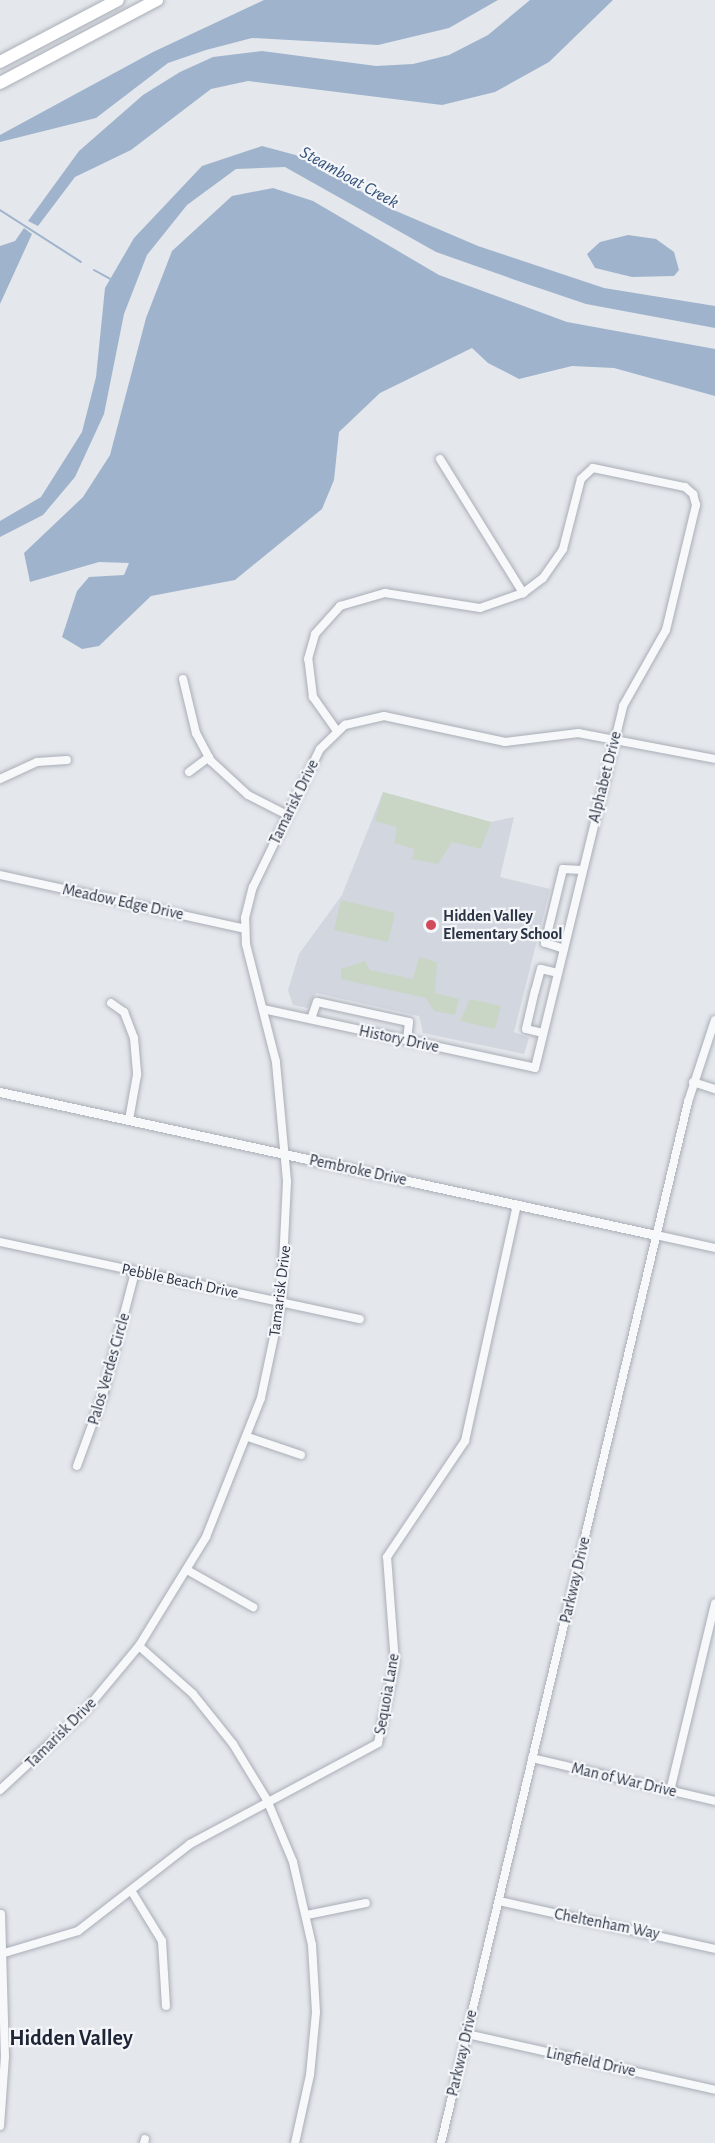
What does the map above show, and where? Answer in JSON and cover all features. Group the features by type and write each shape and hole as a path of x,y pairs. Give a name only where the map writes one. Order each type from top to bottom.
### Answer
{"main road":[{"path":"0,62 118,0"},
{"path":"0,83 157,0"}],"street":[{"path":"440,459 523,592 480,608 385,593 340,606 315,634 308,659 313,697 337,731 358,719 384,716 505,742 564,733 614,739 715,759"},
{"name":"Alphabet Drive","path":"523,592 543,578 563,549 581,479 589,470 642,477 697,492 696,505 666,630 628,695 614,739 535,1068"},
{"path":"183,679 195,733 208,757 234,785 287,815"},
{"name":"Tamarisk Drive","path":"0,1790 84,1712 139,1646 188,1570 248,1437 281,1304 286,1154 276,1062 245,928 253,886 320,749 337,731"},
{"path":"189,772 208,757"},
{"path":"0,779 37,762 67,760"},
{"path":"564,949 545,943 563,869 582,870"},
{"name":"Meadow Edge Drive","path":"0,875 245,928"},
{"path":"543,1033 526,1029 532,1000 541,969 558,973"},
{"path":"311,1019 317,1002 409,1022 407,1040"},
{"path":"111,1003 127,1017 136,1047 129,1120"},
{"name":"History Drive","path":"264,1009 535,1068"},
{"name":"Parkway Drive","path":"441,2143 693,1083 715,1020"},
{"path":"693,1083 715,1089"},
{"name":"Pembroke Drive","path":"0,1092 715,1248"},
{"name":"Sequoia Lane","path":"2,1954 78,1931 132,1892 190,1844 267,1800 378,1743 395,1664 387,1557 465,1441 517,1205"},
{"name":"Pebble Beach Drive","path":"0,1242 281,1304 360,1319"},
{"name":"Palos Verdes Circle","path":"77,1466 104,1395 135,1272"},
{"path":"248,1437 301,1455"},
{"path":"188,1570 253,1607"},
{"path":"670,1791 715,1603"},
{"path":"139,1646 214,1719 267,1800 307,1915 315,1980 314,2042 295,2143"},
{"name":"Man of War Drive","path":"532,1758 715,1801"},
{"path":"132,1892 162,1941 166,2006"},
{"name":"Cheltenham Way","path":"499,1900 715,1949"},
{"path":"307,1915 366,1903"},
{"path":"0,2126 5,2057 1,1914"},
{"name":"Lingfield Drive","path":"467,2034 715,2090"}],"shaded area":[{"name":"Hidden Valley Elementary School","path":"383,792 491,822 514,817 500,877 550,889 514,1032 529,1038 524,1054 423,1033 419,1016 316,993 308,1008 293,1005 288,990 299,954 342,895"}],"green space":[{"path":"383,792 491,822 481,849 452,842 438,864 412,859 415,849 394,843 397,827 375,821"},
{"path":"341,900 395,913 388,942 334,930"},
{"path":"419,957 437,962 435,993 459,999 455,1015 434,1011 426,998 341,979 341,969 365,961 370,970 413,979"},
{"path":"470,999 501,1006 495,1029 460,1021"}],"water":[{"path":"264,0 498,0 449,28 378,45 252,38 206,50 168,63 96,118 0,142 0,135 153,52"},
{"path":"530,0 613,0 549,62 495,92 442,105 248,81 211,89 131,150 75,177 38,226 28,221 79,151 143,95 180,72 213,57 262,51 376,66 413,64 449,55 488,35"},
{"path":"262,146 303,157 389,208 478,246 604,288 715,306 715,328 586,304 436,252 285,167 236,169 187,205 147,255 124,314 104,414 75,477 43,515 0,537 0,521 41,497 82,432 96,377 105,288 134,238 202,166"},
{"path":"273,188 313,201 439,275 567,322 715,349 715,396 614,368 572,366 519,379 488,363 472,348 380,393 339,432 334,480 322,509 235,580 151,596 99,646 82,649 62,637 77,591 89,577 124,575 129,563 99,562 30,582 24,553 83,497 110,455 146,318 172,251 232,196"},
{"path":"24,228 32,234 0,304 0,246 15,241"},
{"path":"628,235 656,239 674,252 679,270 674,276 632,277 595,268 587,254 600,242"}],"waterway":[{"path":"0,210 81,262"},
{"path":"94,270 110,279"}],"place":[{"name":"Hidden Valley Elementary School","path":"431,925"}],"district":[{"name":"Hidden Valley","path":"71,2039"}],"water label":[{"name":"Steamboat Creek","path":"349,178"}]}
